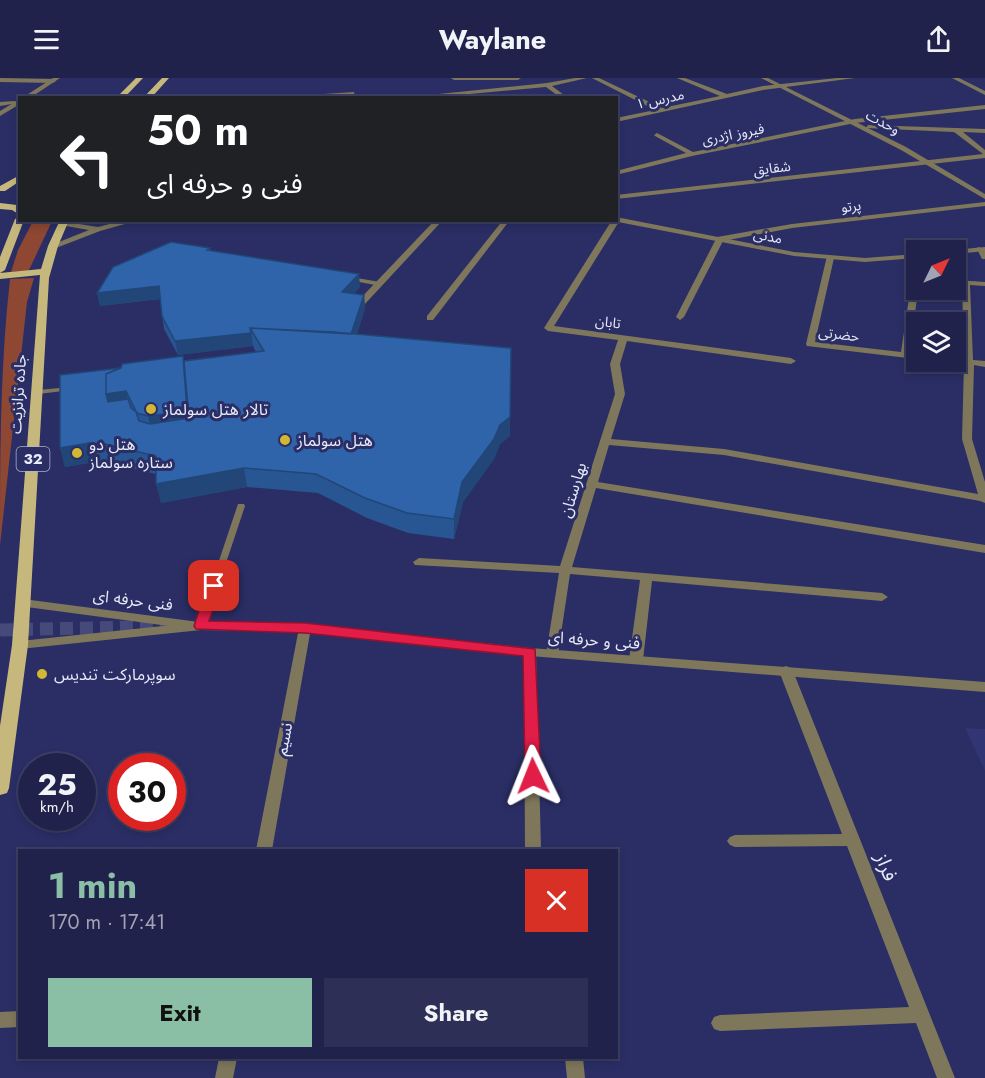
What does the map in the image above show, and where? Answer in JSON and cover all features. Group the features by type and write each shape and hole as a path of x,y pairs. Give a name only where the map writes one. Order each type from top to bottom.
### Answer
{"main road":[{"path":"120,96 140,78"},
{"path":"148,96 166,78"},
{"path":"1,189 18,178"},
{"path":"0,206 14,207 18,210"},
{"path":"0,270 19,222"},
{"name":"جاده ترانزیت","path":"0,788 20,645 45,272 64,222"},
{"path":"0,276 45,272"}],"street":[{"path":"454,78 518,78"},
{"path":"427,96 547,85 584,78"},
{"path":"595,78 663,111"},
{"path":"680,78 727,96"},
{"name":"وحدت","path":"764,78 868,127 930,161 985,197"},
{"name":"مدرس ۱","path":"618,120 779,86 852,78"},
{"path":"955,78 985,93"},
{"path":"0,80 55,79"},
{"path":"28,96 55,79"},
{"path":"489,91 498,79"},
{"path":"547,85 562,96"},
{"path":"324,96 352,95"},
{"path":"0,104 17,102"},
{"path":"0,114 17,102"},
{"name":"فیروز اژدری","path":"619,170 855,121 985,107"},
{"path":"868,127 985,131"},
{"path":"956,130 985,155"},
{"path":"657,135 692,154"},
{"name":"شقایق","path":"618,196 985,155"},
{"name":"پرتو","path":"720,239 792,226 985,204"},
{"name":"مدنی","path":"618,220 766,249 830,258 865,260 906,257"},
{"path":"64,222 98,229"},
{"path":"53,246 98,229 128,222"},
{"path":"362,303 439,222"},
{"path":"430,318 505,222"},
{"name":"تابان","path":"616,222 548,328 791,361"},
{"path":"680,317 720,239"},
{"path":"966,252 984,252"},
{"name":"حضرتی","path":"830,258 810,344 905,355"},
{"path":"605,442 724,452 985,499 967,439 969,362 966,283 985,284"},
{"path":"905,355 913,300"},
{"name":"بهارستان","path":"552,654 565,570 620,394 615,364 624,337"},
{"path":"966,362 985,364"},
{"path":"593,484 985,549"},
{"path":"418,562 565,570 882,597"},
{"path":"636,660 646,577"},
{"name":"فنی حرفه ای","path":"23,603 201,626"},
{"name":"فنی حرفه ای","path":"20,645 201,626"},
{"name":"فنی و حرفه ای","path":"201,626 305,628 552,654 786,671 984,689"},
{"name":"نسيم","path":"264,849 305,628"},
{"path":"530,652 532,849"},
{"name":"فراز","path":"786,671 946,1078"},
{"path":"735,841 852,840"},
{"path":"720,1023 921,1015"},
{"path":"0,1020 18,1019"},
{"path":"224,1078 228,1059"},
{"path":"574,1059 576,1078"}],"lane":[{"path":"348,279 380,284"},
{"path":"38,392 83,387"},
{"path":"201,626 241,506"}],"shaded area":[{"path":"32,222 52,222 28,271 11,272 18,250"},
{"path":"34,278 27,302 0,545 2,379 10,279"},
{"path":"965,728 985,729 985,771"}],"building":[{"path":"171,242 210,248 207,250 359,274 342,292 364,295 351,334 250,328 251,333 175,341 162,316 159,286 97,293 113,267"},
{"name":"هتل سولماز","path":"250,328 334,332 511,348 510,417 500,425 494,439 462,482 454,519 407,513 365,498 316,474 244,468 156,484 156,456 105,444 89,443 60,448 60,375 120,368 106,374 108,402 128,399 139,421 150,424 189,418 184,361 264,351"},
{"path":"183,356 187,411 148,416 137,413 126,391 106,394 106,374 121,368 122,364"}],"tunnel":[{"path":"0,630 179,626"}],"place":[{"name":"تالار هتل سولماز","path":"151,409"},
{"name":"هتل سولماز","path":"285,440"},
{"name":"هتل دو ستاره سولماز","path":"77,453"},
{"name":"سوپرمارکت تندیس","path":"42,674"}],"route":[{"path":"214,586 201,626 305,628 530,652 533,776"}]}
